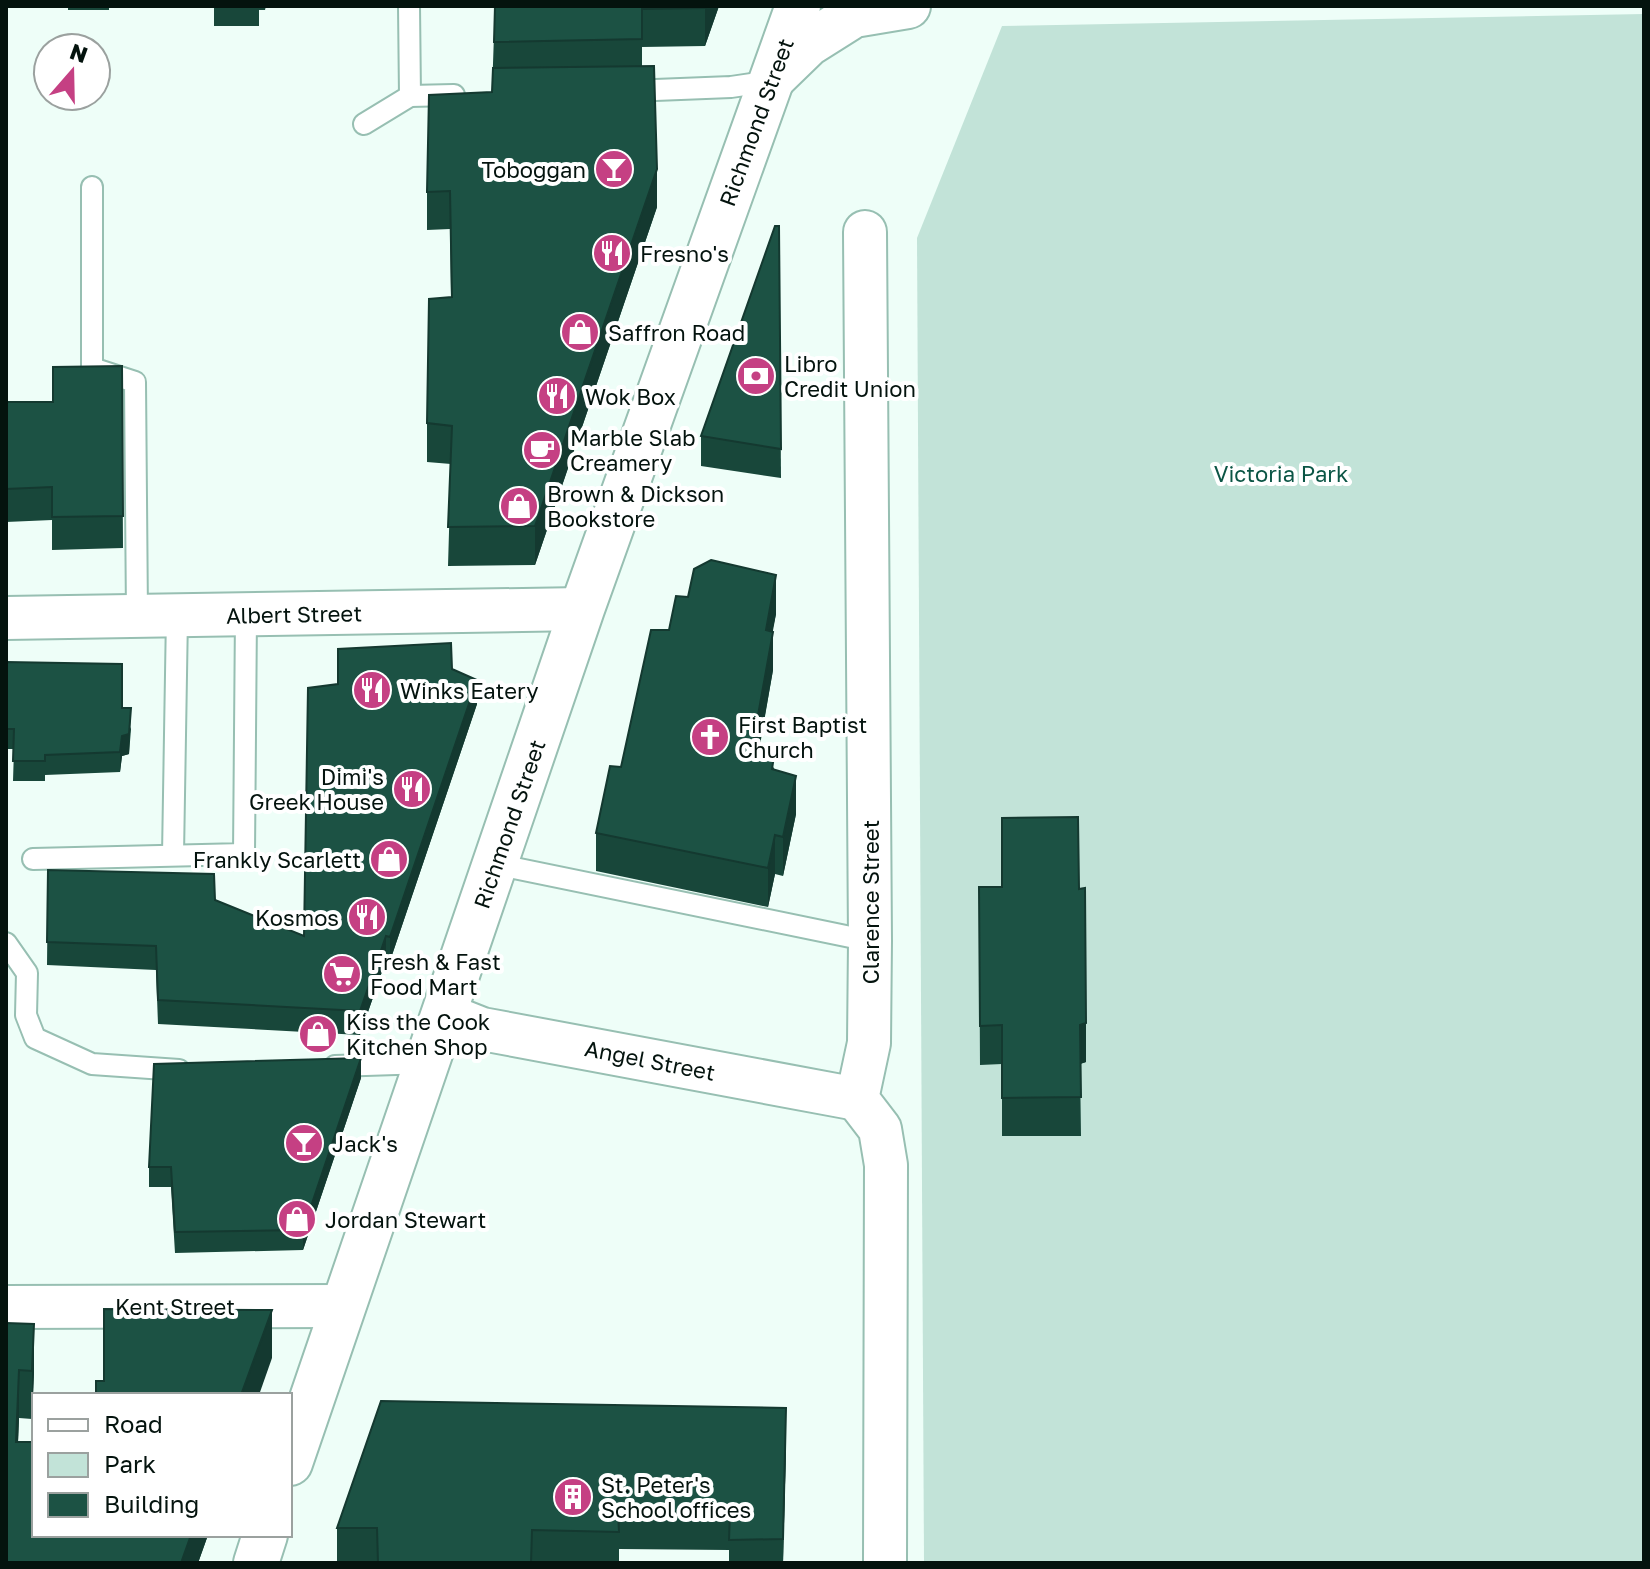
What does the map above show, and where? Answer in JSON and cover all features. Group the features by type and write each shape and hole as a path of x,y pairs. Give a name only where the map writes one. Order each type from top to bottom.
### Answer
{"main road":[{"name":"Richmond Street","path":"292,1457 582,609 798,6"},
{"path":"771,81 808,44 854,15 908,6"},
{"path":"256,1563 264,1537"}],"street":[{"name":"Clarence Street","path":"857,1099 869,1043 870,941 865,232"},
{"name":"Albert Street","path":"6,618 582,609"},
{"name":"Angel Street","path":"444,1014 482,1029 857,1099"},
{"path":"857,1099 880,1129 886,1165 885,1563"},
{"name":"Kent Street","path":"6,1307 344,1306"}],"lane":[{"path":"409,6 410,96"},
{"path":"614,91 692,89 771,81"},
{"path":"364,124 410,96 473,95"},
{"path":"92,187 92,368 135,382 157,616 173,855"},
{"path":"33,859 244,854 246,614"},
{"path":"495,864 870,941"},
{"path":"6,943 27,973 16,1015 35,1038 92,1064 152,1071 200,1070"},
{"path":"312,1067 427,1063"}],"green space":[{"name":"Victoria Park","path":"1644,14 1644,1563 924,1563 917,238 1002,26"}],"building":[{"path":"495,6 706,6 642,9 642,39 494,42"},
{"path":"654,66 657,169 535,526 448,527 452,426 427,423 429,299 452,297 450,191 427,192 429,95 492,92 493,68"},
{"name":"Libro Credit Union","path":"775,226 779,226 781,449 701,436"},
{"path":"122,366 123,516 52,517 52,487 6,489 6,402 53,402 53,367"},
{"name":"First Baptist Church","path":"711,560 776,575 766,630 773,632 753,743 775,750 772,769 796,776 783,837 775,835 768,868 596,833 610,766 621,767 651,630 669,630 676,596 688,597 694,569"},
{"path":"451,643 452,669 477,680 390,937 386,936 360,1011 158,1000 156,946 47,942 48,870 214,874 215,900 304,936 308,688 338,684 338,649"},
{"path":"6,662 122,664 122,708 131,708 129,734 122,736 120,752 45,755 45,761 13,761 14,729 6,729"},
{"path":"1078,817 1079,889 1085,888 1086,1023 1080,1025 1081,1097 1002,1098 1002,1025 980,1026 979,887 1002,887 1002,818"},
{"path":"361,1058 303,1230 175,1232 171,1167 149,1167 154,1064"},
{"path":"104,1309 272,1310 242,1393 96,1393 96,1381 104,1381"},
{"path":"6,1323 34,1324 32,1371 19,1370 16,1442 32,1442 32,1537 190,1537 181,1563 6,1563"},
{"name":"St. Peter's School offices","path":"381,1401 786,1408 783,1539 729,1540 730,1512 618,1511 619,1532 532,1530 531,1563 378,1563 377,1528 337,1528"}],"place":[{"name":"Toboggan","path":"614,169"},
{"name":"Fresno's","path":"612,253"},
{"name":"Saffron Road","path":"580,332"},
{"name":"Libro Credit Union","path":"756,376"},
{"name":"Wok Box","path":"557,396"},
{"name":"Marble Slab Creamery","path":"542,450"},
{"name":"Brown & Dickson Bookstore","path":"519,506"},
{"name":"Winks Eatery","path":"372,690"},
{"name":"First Baptist Church","path":"710,737"},
{"name":"Dimi's Greek House","path":"412,789"},
{"name":"Frankly Scarlett","path":"389,859"},
{"name":"Kosmos","path":"367,917"},
{"name":"Fresh & Fast Food Mart","path":"342,974"},
{"name":"Kiss the Cook Kitchen Shop","path":"318,1034"},
{"name":"Jack's","path":"304,1143"},
{"name":"Jordan Stewart","path":"297,1219"},
{"name":"St. Peter's School offices","path":"573,1497"}]}
